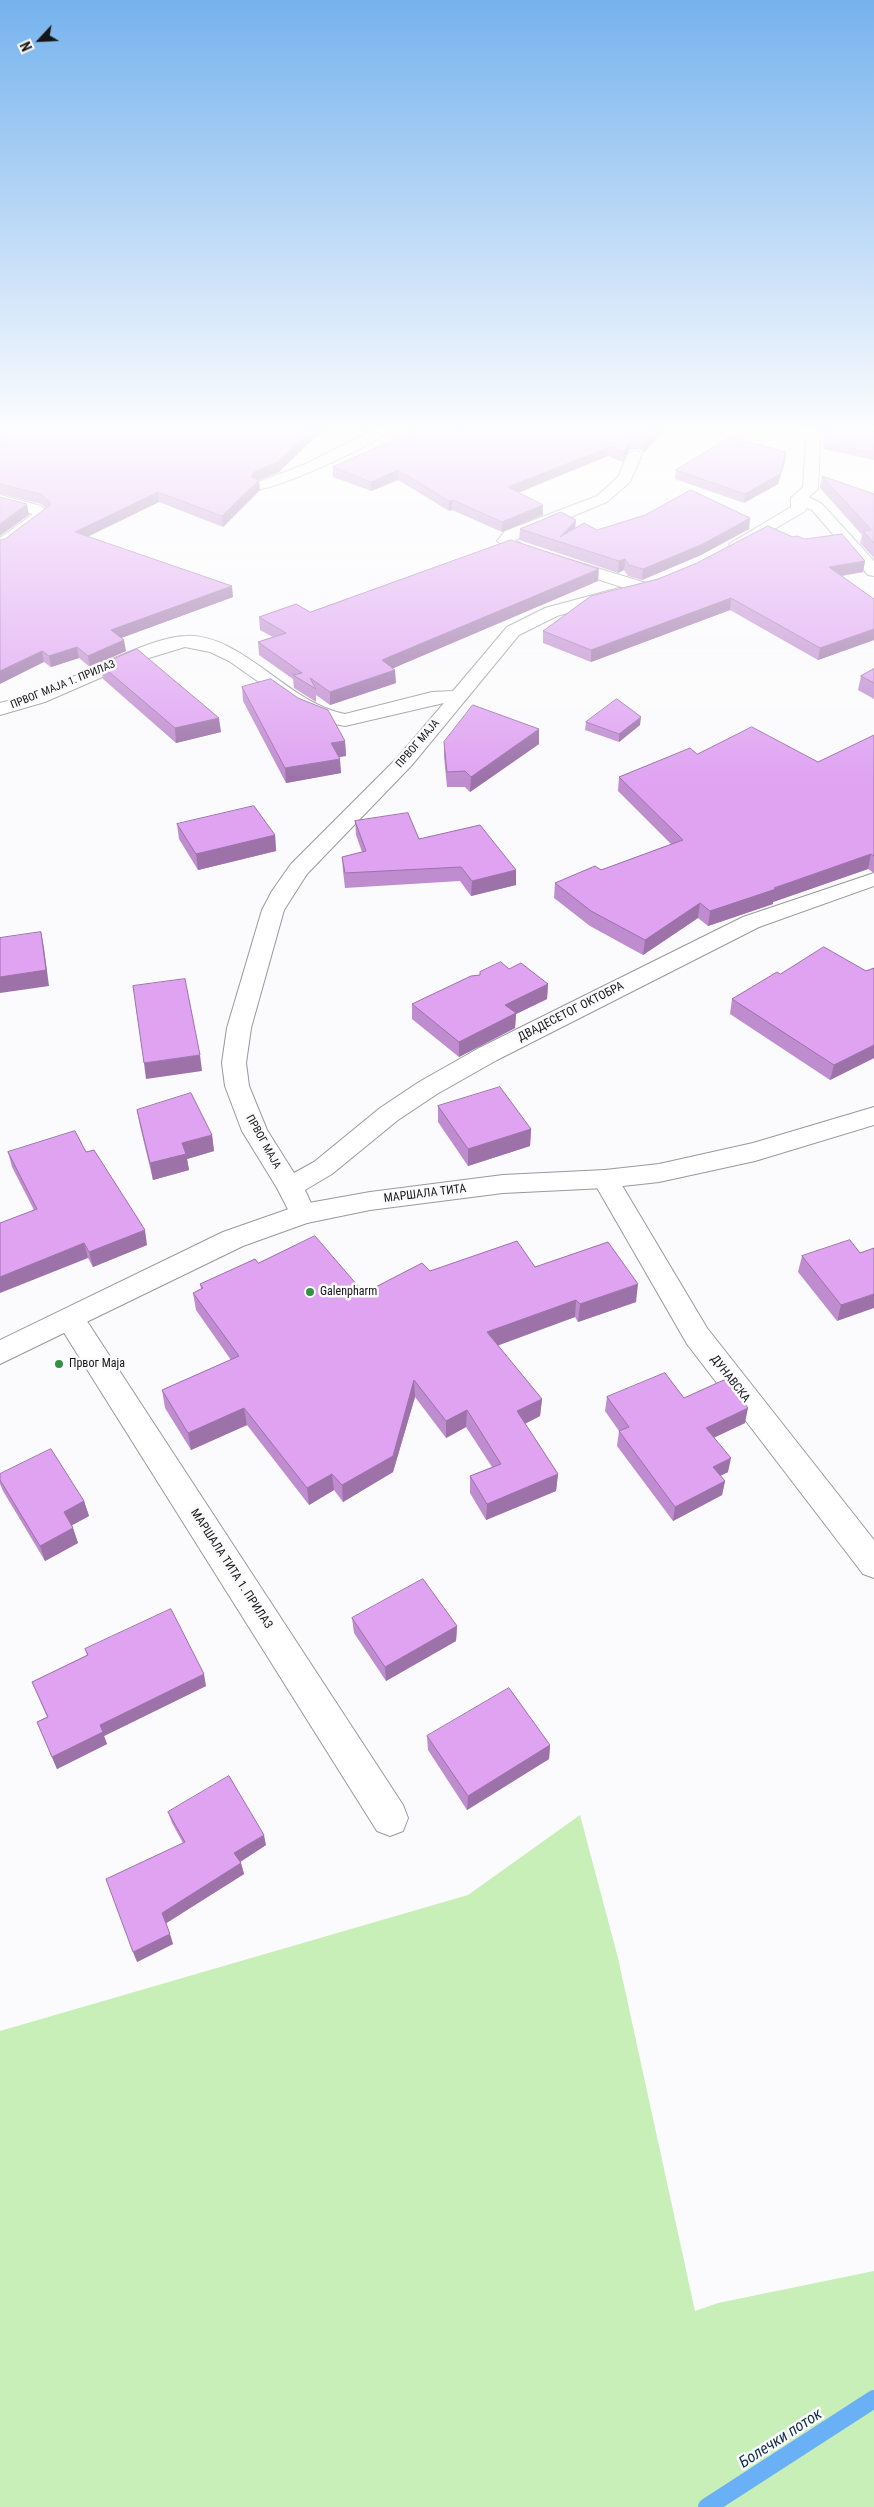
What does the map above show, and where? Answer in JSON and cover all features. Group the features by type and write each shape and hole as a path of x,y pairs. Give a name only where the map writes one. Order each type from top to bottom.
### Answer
{"street":[{"path":"514,546 640,587"},
{"path":"718,554 732,546"},
{"path":"852,546 874,571"},
{"name":"ПРВОГ МАЈА","path":"303,1214 290,1187 255,1131 237,1086 234,1062 239,1028 273,910 283,891 299,869 405,761 513,631 528,621 587,601 660,581"},
{"name":"ПРВОГ МАЈА 1. ПРИЛАЗ","path":"0,709 24,702 133,657 183,641 196,642 243,661 308,707 322,716 332,719 345,720 432,698 459,696"},
{"name":"ДВАДЕСЕТОГ ОКТОБРА","path":"290,1187 323,1168 390,1114 428,1088 488,1054 751,922 874,878"},
{"name":"МАРШАЛА ТИТА","path":"0,1353 71,1320 173,1266 232,1239 303,1214 370,1201 503,1184 605,1180 659,1173 746,1154 874,1116"},
{"name":"ДУНАВСКА","path":"605,1180 696,1336 874,1564"},
{"name":"МАРШАЛА ТИТА 1. ПРИЛАЗ","path":"71,1320 390,1818"}],"green space":[{"path":"580,1815 618,1958 695,2311 718,2303 874,2271 874,2507 0,2507 0,2031 468,1895"}],"building":[{"path":"0,546 116,546 232,586 111,630 124,640 88,656 77,647 49,656 42,651 0,671"},
{"path":"494,546 529,546 599,569 382,660 395,670 330,692 310,678 316,689 293,675 302,673 258,642 286,633 259,617 296,604 310,612"},
{"path":"573,546 698,546 643,569 629,565 625,559 619,561"},
{"path":"730,546 852,546 865,561 829,567 874,599 874,629 820,648 731,598 591,650 543,631 591,596 658,579 697,563"},
{"path":"137,649 219,718 175,728 101,665"},
{"path":"874,669 874,683 861,676"},
{"path":"271,679 298,698 328,710 345,741 331,743 340,759 285,768 242,687"},
{"path":"617,699 641,717 619,734 586,722"},
{"path":"473,705 539,729 471,777 465,771 447,772 444,742"},
{"path":"752,727 818,762 874,735 874,856 871,854 710,911 700,903 645,940 591,911 555,883 595,866 601,870 683,840 619,777 690,748 697,754"},
{"path":"254,806 275,835 196,854 177,824"},
{"path":"408,813 419,839 480,825 516,870 472,881 461,867 345,873 342,857 366,851 355,821"},
{"path":"41,932 46,970 0,977 0,938"},
{"path":"824,947 866,971 874,968 874,1045 834,1065 732,999 777,972 780,974"},
{"path":"501,962 509,969 521,963 548,984 505,1005 516,1013 459,1042 412,1004 471,976 480,975 480,972"},
{"path":"185,979 200,1055 144,1063 133,986"},
{"path":"500,1087 531,1129 468,1149 438,1106"},
{"path":"191,1093 212,1135 182,1143 186,1154 150,1163 137,1110"},
{"path":"75,1131 86,1152 94,1150 145,1230 89,1252 84,1243 0,1277 0,1223 37,1209 8,1152"},
{"path":"315,1236 364,1293 422,1263 430,1271 517,1241 535,1267 608,1242 638,1284 580,1304 576,1300 487,1332 542,1399 517,1411 558,1474 487,1504 470,1476 501,1464 467,1410 446,1421 414,1380 393,1456 342,1485 332,1474 307,1488 244,1408 188,1433 162,1390 239,1356 193,1293 203,1288 200,1284 255,1259 258,1263"},
{"path":"850,1240 860,1253 874,1248 874,1294 841,1305 802,1256"},
{"path":"665,1373 684,1398 726,1379 748,1408 706,1428 731,1458 713,1467 725,1481 675,1507 619,1431 629,1427 607,1397"},
{"path":"51,1449 84,1501 64,1512 73,1528 40,1546 0,1480 0,1474"},
{"path":"423,1579 457,1626 385,1667 352,1618"},
{"path":"171,1609 204,1674 100,1725 103,1732 52,1757 37,1722 48,1717 32,1682 88,1655 85,1649"},
{"path":"509,1688 550,1745 468,1796 427,1736"},
{"path":"229,1776 264,1835 234,1853 241,1863 162,1913 170,1934 133,1952 106,1879 185,1842 168,1812"}],"waterway":[{"name":"Болечки поток","path":"707,2507 874,2399"}],"place":[{"name":"Galenpharm","path":"310,1292"},
{"name":"Првог Маја","path":"59,1364"}]}
